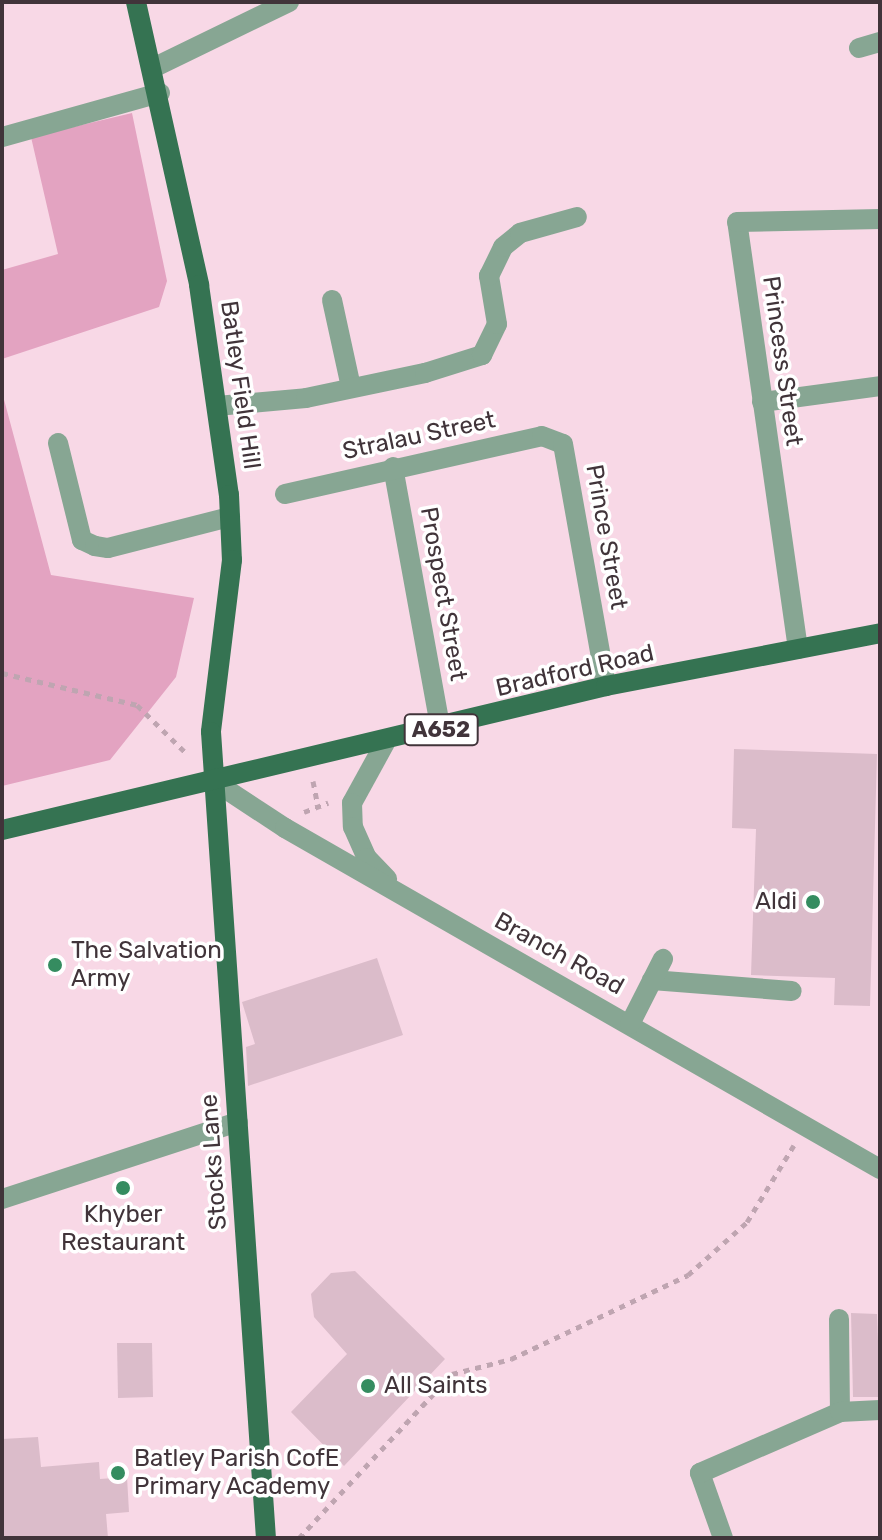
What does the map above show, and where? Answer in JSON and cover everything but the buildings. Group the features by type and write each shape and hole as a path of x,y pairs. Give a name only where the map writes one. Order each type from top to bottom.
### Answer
{"main road":[{"name":"Batley Field Hill","path":"136,2 160,93 217,406 230,517 232,560 211,732 215,782"},
{"name":"Bradford Road","path":"2,830 441,730 606,686 880,633"},
{"name":"Stocks Lane","path":"215,782 266,1538"}],"street":[{"path":"155,67 289,2"},
{"path":"859,48 880,42"},
{"path":"2,137 160,93"},
{"path":"217,406 306,398 425,373 482,355 497,324 489,276 498,254 520,233 577,217"},
{"name":"Princess Street","path":"798,649 737,222 880,219"},
{"path":"332,300 351,387"},
{"path":"762,402 880,386"},
{"name":"Stralau Street","path":"285,494 393,467 542,436 563,444"},
{"path":"58,443 82,540 95,546 108,548 230,517"},
{"name":"Prince Street","path":"563,444 606,686"},
{"name":"Prospect Street","path":"393,467 441,730"},
{"path":"385,743 352,803 353,827 367,858 407,899"},
{"name":"Branch Road","path":"215,782 285,828 407,899 807,1124 880,1169"},
{"path":"630,1024 663,959"},
{"path":"652,980 792,991"},
{"path":"2,1199 238,1122"},
{"path":"839,1319 840,1412"},
{"path":"723,1538 700,1473 840,1412 880,1410"}],"path":[{"path":"2,673 137,705 215,782"},
{"path":"285,828 318,806 334,801 352,803"},
{"path":"299,1538 452,1374 511,1359 688,1275 747,1222 807,1124"}],"shaded area":[{"path":"132,113 167,281 159,307 2,359 2,270 58,254 31,137"},
{"path":"2,392 51,575 194,598 176,677 110,760 2,786"}],"place":[{"name":"Aldi","path":"813,902"},
{"name":"The Salvation Army","path":"55,965"},
{"name":"Khyber Restaurant","path":"123,1188"},
{"name":"All Saints","path":"368,1386"},
{"name":"Batley Parish CofE Primary Academy","path":"118,1473"}]}
